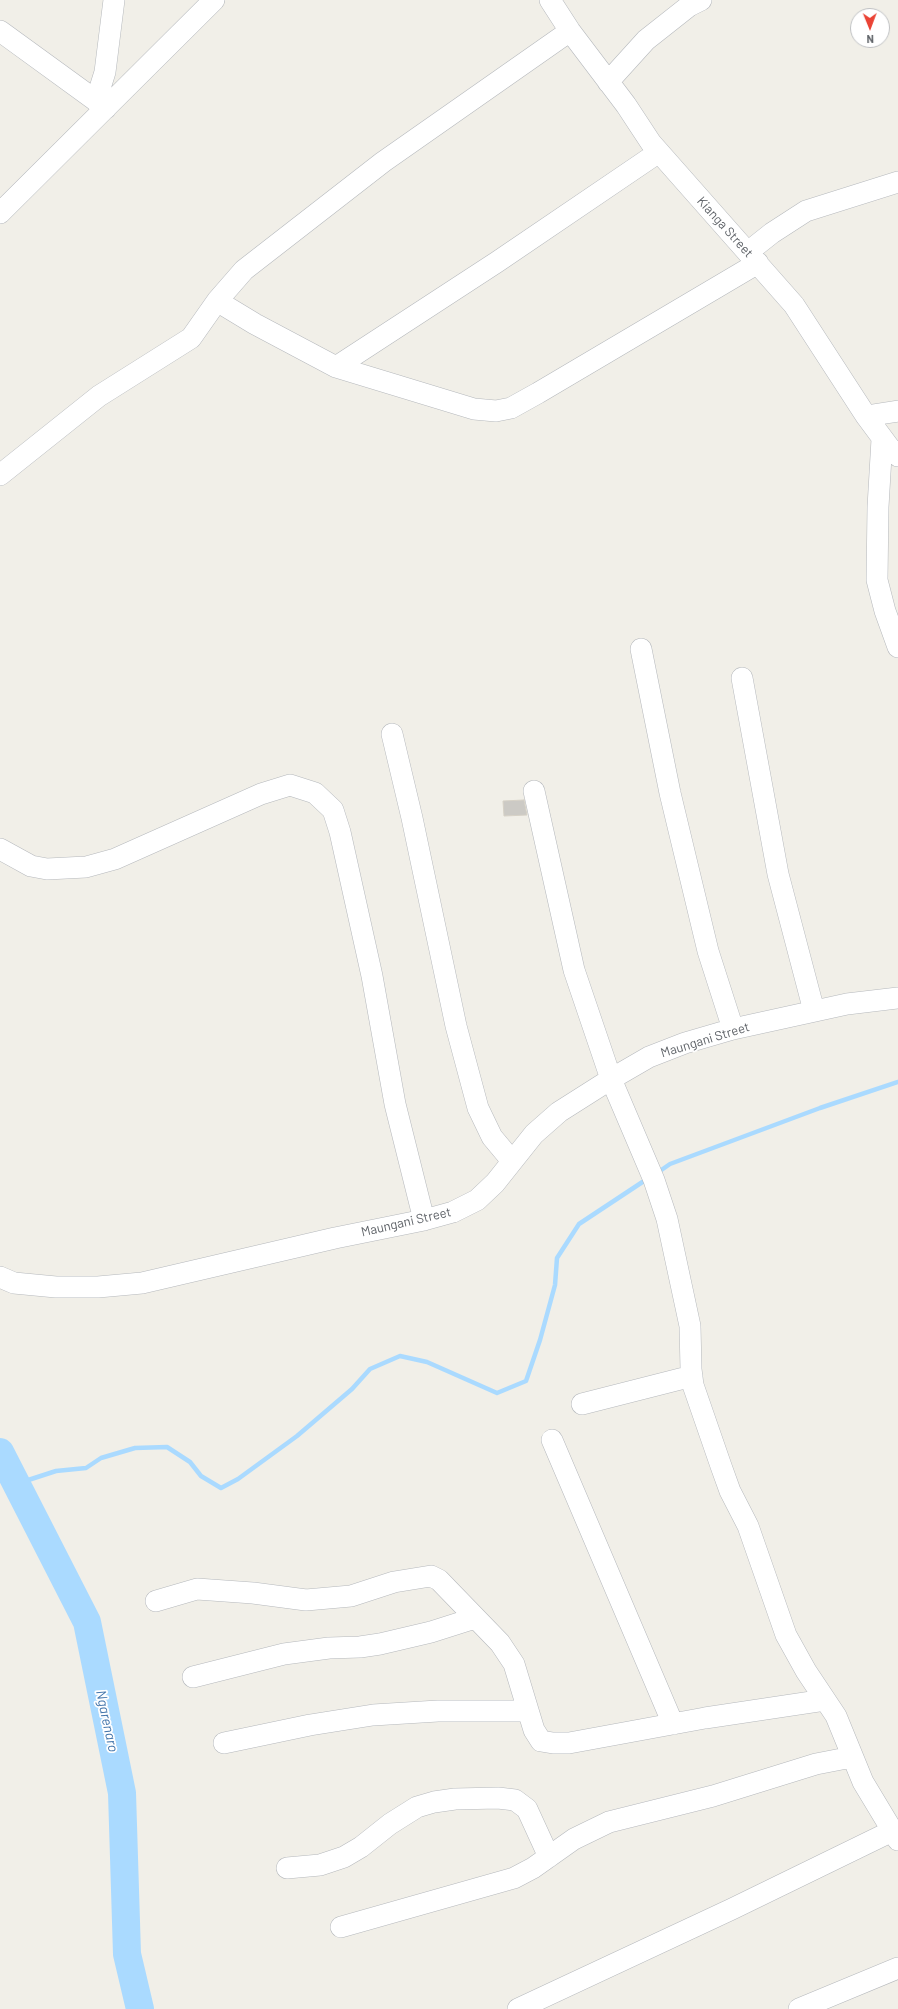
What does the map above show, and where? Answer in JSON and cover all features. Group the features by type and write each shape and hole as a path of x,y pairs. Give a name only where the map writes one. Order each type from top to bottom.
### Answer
{"street":[{"path":"101,104 114,0"},
{"path":"0,212 101,104 214,0"},
{"name":"Kianga Street","path":"550,0 570,32 626,105 659,152 794,305 866,416 882,439 898,456"},
{"path":"608,82 646,40 689,6 701,0"},
{"path":"0,31 101,104"},
{"path":"0,475 99,396 191,338 218,301 244,270 383,162 570,32"},
{"path":"336,367 498,262 659,152"},
{"path":"218,301 255,324 336,367 474,409 496,411 511,408 753,258 772,232 806,212 898,182"},
{"path":"866,416 898,411"},
{"path":"882,439 878,507 877,580 885,611 898,647"},
{"path":"641,649 672,800 708,951 732,1029"},
{"path":"742,678 778,874 814,1011"},
{"path":"392,734 412,818 456,1026 478,1108 492,1137 512,1161"},
{"path":"0,849 31,866 47,869 86,867 115,858 261,794 290,785 315,793 333,810 340,832 372,976 395,1104 424,1220"},
{"path":"518,2009 732,1909 895,1836 863,1782 843,1732 786,1635 748,1526 730,1491 721,1466 693,1384 690,1326 666,1219 654,1180 611,1079 574,970 534,791"},
{"name":"Maungani Street","path":"0,1277 14,1283 56,1287 98,1287 142,1283 335,1238 424,1220 453,1212 477,1200 495,1183 534,1134 559,1112 611,1079 650,1057 685,1043 732,1029 847,1004 898,998"},
{"path":"582,1404 692,1376"},
{"path":"552,1440 673,1724"},
{"path":"156,1601 197,1589 254,1593 306,1600 351,1596 394,1582 431,1576 438,1580 500,1643 514,1664 534,1730 541,1741 553,1743 569,1743 673,1724 825,1700"},
{"path":"193,1677 284,1654 329,1648 360,1647 380,1644 431,1632 475,1618"},
{"path":"224,1743 303,1726 373,1715 438,1711 528,1711"},
{"path":"341,1927 514,1878 533,1868 574,1839 608,1822 713,1796 816,1764 852,1757"},
{"path":"287,1868 320,1865 344,1857 362,1847 390,1824 417,1807 434,1802 455,1799 498,1798 515,1800 527,1809 549,1857"},
{"path":"799,2009 898,1968"}],"building":[{"path":"524,800 527,815 504,816 503,801"}],"waterway":[{"path":"657,1173 670,1164 820,1108 898,1082"},
{"path":"16,1484 56,1471 86,1468 101,1458 135,1448 167,1447 190,1462 201,1476 221,1488 238,1479 297,1436 352,1389 370,1369 400,1356 427,1362 497,1393 526,1381 540,1340 555,1285 557,1258 579,1224 647,1179"},
{"name":"Ngarenaro","path":"0,1452 87,1622 122,1793 127,1954 140,2009"}]}
